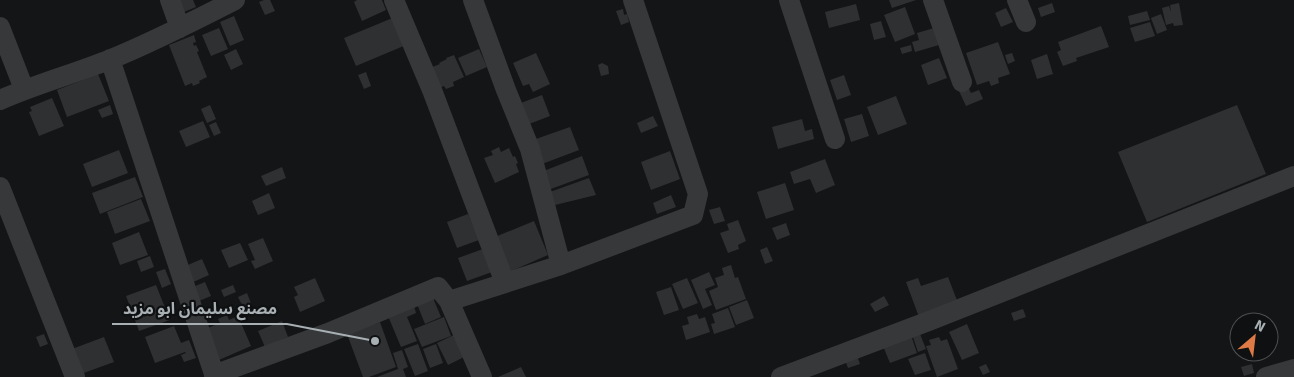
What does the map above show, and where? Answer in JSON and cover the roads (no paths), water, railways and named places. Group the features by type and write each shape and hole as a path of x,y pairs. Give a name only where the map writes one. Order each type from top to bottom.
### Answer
{"street":[{"path":"170,0 180,28"},
{"path":"0,100 24,89 110,59 180,28 234,0"},
{"path":"394,0 432,90 505,282"},
{"path":"473,0 530,149 561,264"},
{"path":"449,301 561,264 693,215 698,194 633,0"},
{"path":"790,0 835,139"},
{"path":"934,0 962,82"},
{"path":"1017,0 1026,22"},
{"path":"0,27 24,89"},
{"path":"110,59 214,376 328,333 438,287 449,301 482,377"},
{"path":"781,377 1294,176"},
{"path":"0,187 75,377"},
{"path":"1266,377 1294,369"}],"place":[{"name":"مصنع سليمان ابو مزيد","path":"375,341"}]}
